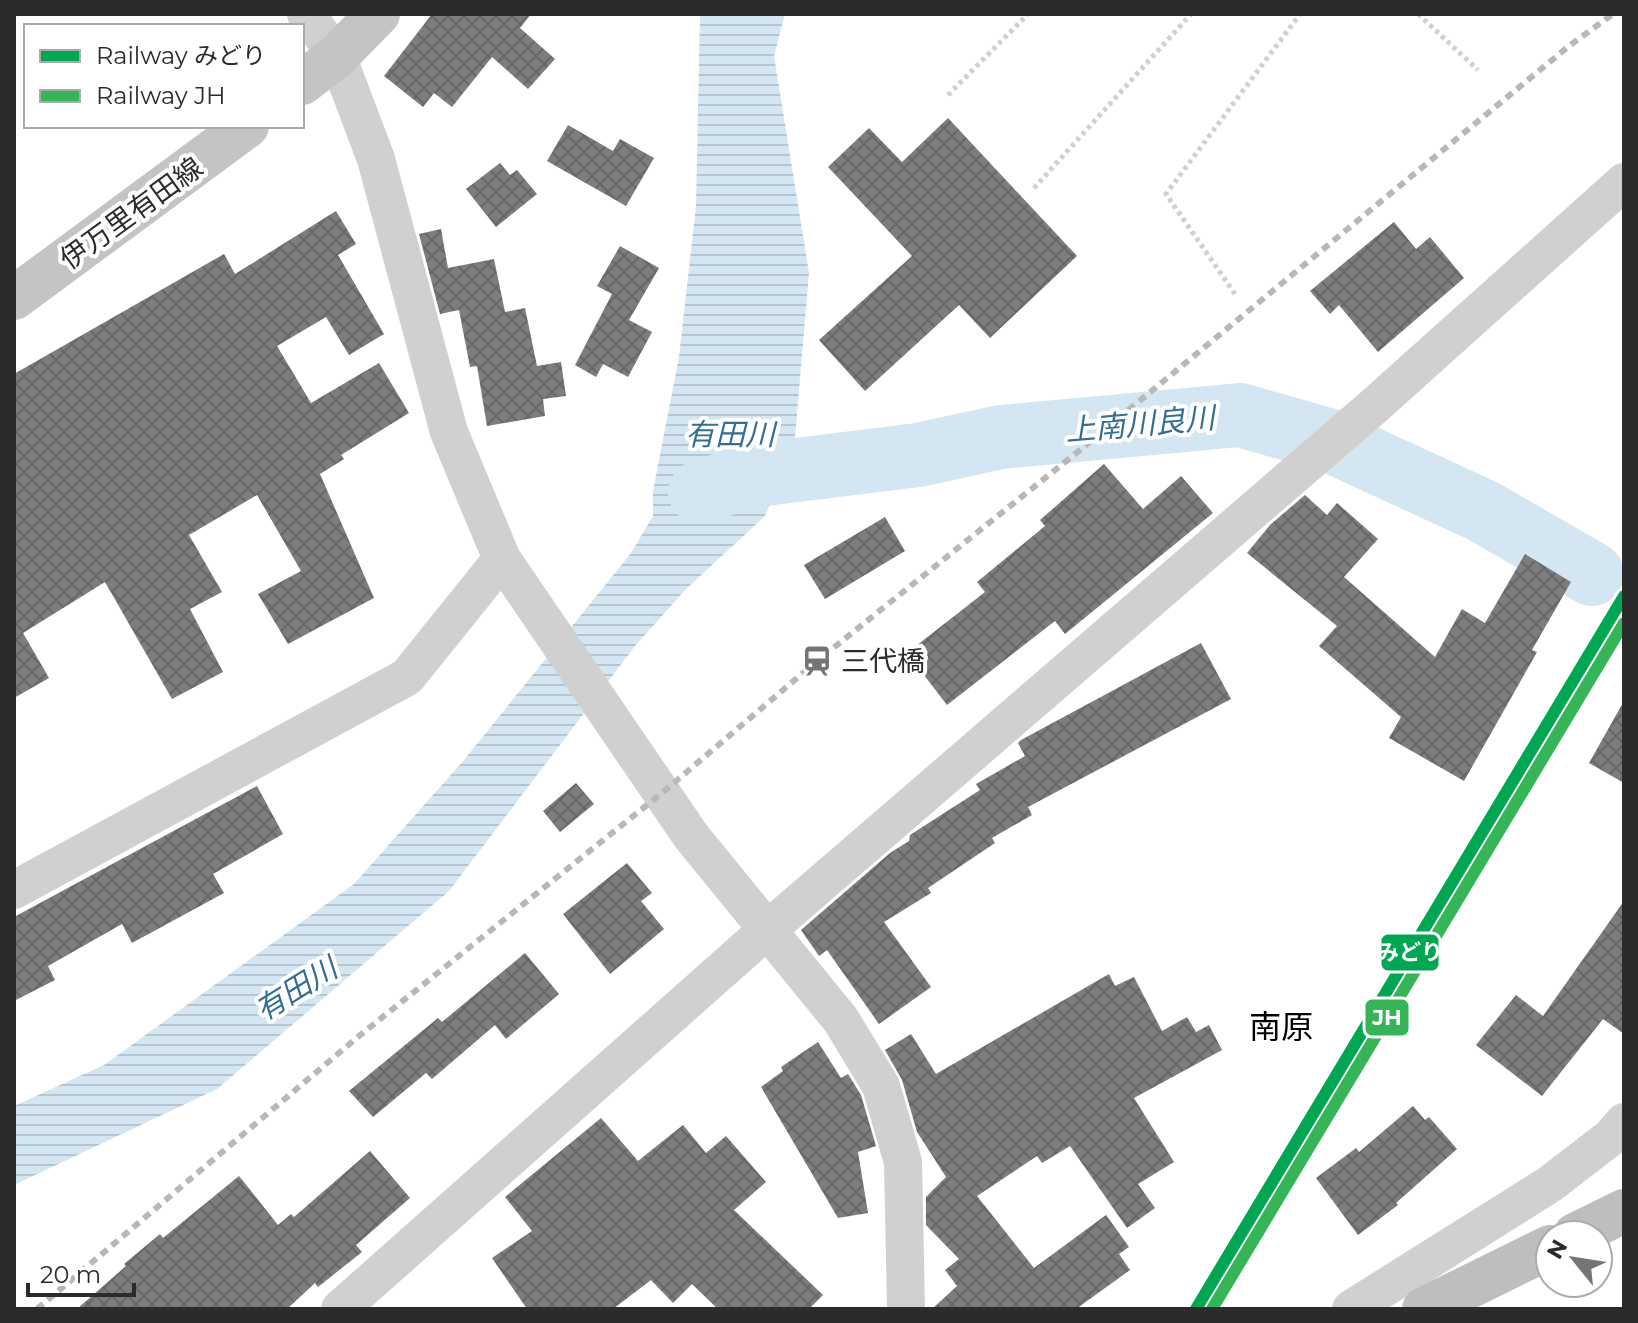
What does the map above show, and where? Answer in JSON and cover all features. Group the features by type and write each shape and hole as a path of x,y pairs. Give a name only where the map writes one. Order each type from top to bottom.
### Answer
{"highway":[{"path":"1424,1309 1534,1255"}],"main road":[{"path":"304,81 337,56 378,14"},
{"name":"伊万里有田線","path":"14,298 244,128"}],"street":[{"path":"306,14 337,56 376,159 449,432 502,559 691,836 841,1020 881,1086 903,1162 906,1309"},
{"path":"340,1309 766,931 1373,407 1624,182"},
{"path":"14,890 407,677 502,559"},
{"path":"1351,1309 1550,1184 1611,1137 1624,1122"}],"path":[{"path":"948,95 1028,14"},
{"path":"1034,188 1191,14"},
{"path":"1235,294 1166,194 1300,14"},
{"path":"1418,14 1478,70"}],"water":[{"name":"有田川","path":"700,14 785,14 774,56 809,273 794,449 765,516 686,589 635,646 449,891 217,1089 14,1185 14,1106 104,1065 354,884 464,760 631,553 653,516 653,491 679,357 696,206"}],"building":[{"path":"432,14 531,14 520,28 555,59 528,89 492,57 452,107 434,93 423,107 384,76"},
{"path":"948,118 1077,256 990,338 959,305 865,391 819,340 912,256 828,167 869,128 902,162"},
{"path":"568,125 613,151 620,139 654,158 626,206 547,161"},
{"path":"500,163 510,175 517,170 537,194 496,227 466,189"},
{"path":"336,211 356,244 338,255 384,334 349,355 326,317 277,346 311,403 379,363 409,413 341,455 344,459 320,474 374,598 288,644 258,594 301,571 257,495 189,535 222,592 190,609 223,672 172,699 105,582 23,633 49,678 14,698 14,374 224,254 235,274"},
{"path":"1394,222 1416,249 1430,237 1464,278 1378,352 1339,305 1330,314 1310,291"},
{"path":"441,229 448,268 494,259 505,312 525,308 537,366 561,362 566,396 543,399 545,416 487,426 477,366 470,367 459,310 440,314 419,234"},
{"path":"620,246 659,268 629,320 652,332 628,377 603,364 596,377 575,365 612,294 597,286"},
{"path":"1104,464 1143,509 1181,476 1213,513 1065,634 1055,621 947,705 907,653 985,592 977,582 1045,526 1040,520"},
{"path":"1305,495 1327,515 1337,503 1378,539 1344,577 1435,657 1462,609 1485,623 1525,554 1571,582 1532,650 1537,652 1464,781 1389,738 1401,717 1319,646 1337,626 1247,553 1270,525"},
{"path":"885,517 905,551 825,599 804,565"},
{"path":"1201,643 1231,699 1028,807 1032,815 992,838 995,843 928,888 931,893 884,922 931,987 879,1024 827,950 819,956 801,930 890,853 909,841 910,835 980,790 976,784 1025,756 1018,743 1021,740"},
{"path":"1624,701 1624,783 1589,763"},
{"path":"576,783 594,804 560,832 543,811"},
{"path":"257,786 283,834 213,874 224,893 132,943 122,924 48,966 55,980 14,1001 14,917"},
{"path":"627,863 652,893 641,901 664,929 610,974 563,914"},
{"path":"1624,901 1624,1034 1603,1019 1542,1096 1476,1045 1516,995 1543,1016"},
{"path":"525,953 559,994 506,1039 495,1025 432,1079 426,1073 373,1117 349,1091 438,1018 442,1022"},
{"path":"1109,974 1115,986 1134,977 1162,1031 1187,1017 1196,1032 1209,1025 1222,1050 1134,1098 1174,1162 1138,1184 1155,1208 1127,1228 1070,1146 1042,1163 1037,1156 977,1196 1034,1268 1106,1215 1129,1247 1119,1254 1130,1270 1076,1309 932,1309 957,1286 945,1270 959,1259 926,1225 926,1197 946,1177 917,1132 902,1080 885,1050 911,1034 936,1074"},
{"path":"818,1042 841,1078 848,1074 861,1095 876,1146 858,1152 868,1213 838,1218 761,1087 783,1071 781,1067"},
{"path":"1413,1106 1425,1120 1429,1117 1457,1149 1396,1203 1398,1205 1358,1235 1316,1178 1356,1148 1359,1152"},
{"path":"601,1118 638,1161 683,1125 706,1153 726,1136 766,1182 734,1210 823,1295 809,1309 718,1309 692,1284 673,1303 651,1280 613,1309 527,1309 492,1258 532,1231 505,1197"},
{"path":"370,1151 410,1198 356,1245 362,1252 318,1287 315,1283 287,1309 77,1309 160,1234 163,1238 239,1176 278,1225 291,1214 294,1217"}],"waterway":[{"name":"上南川良川","path":"700,492 748,476 918,455 1001,437 1240,415 1331,441 1483,511 1592,574"}],"railway":[{"path":"37,1309 359,1036 662,793 817,661 1085,446 1569,46 1613,14"}],"rail line":[{"name":"みどり","path":"1196,1309 1624,596"},
{"name":"JH","path":"1212,1309 1624,623"}],"place":[{"name":"三代橋","path":"817,661"}],"district":[{"name":"南原","path":"1281,1026"}]}
